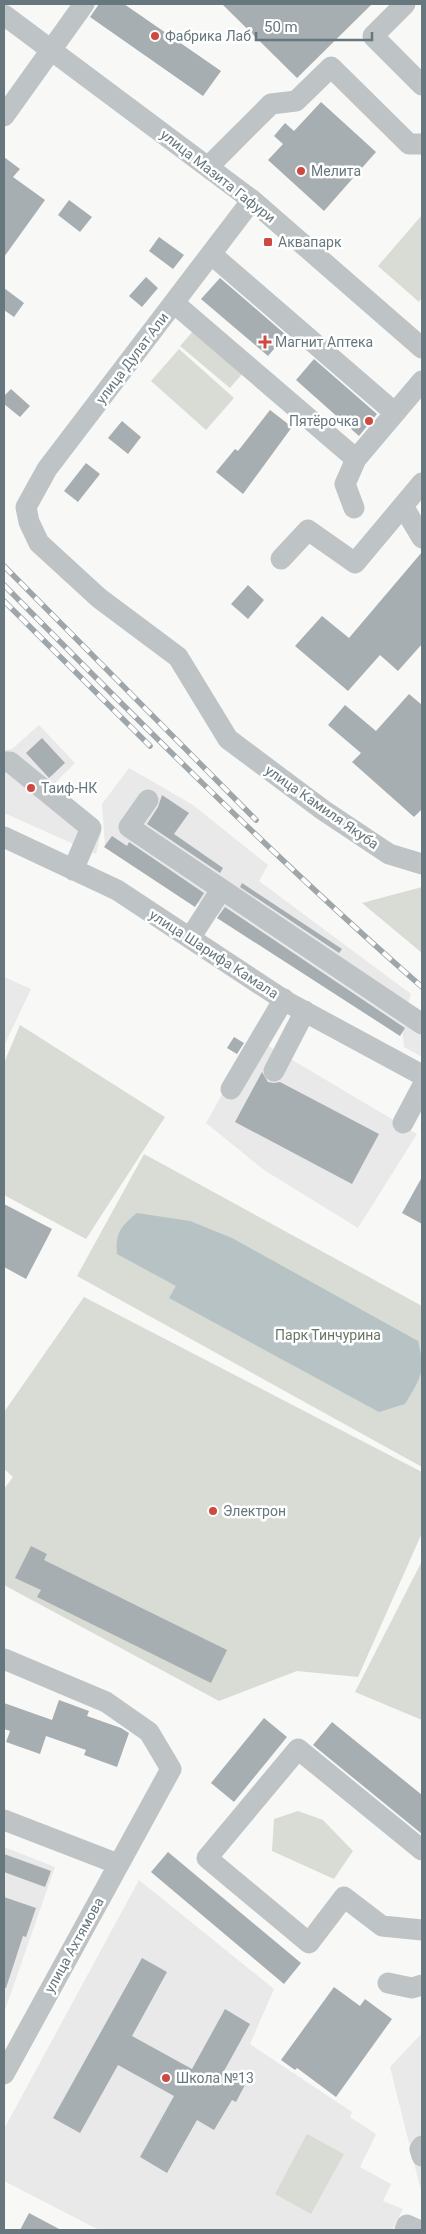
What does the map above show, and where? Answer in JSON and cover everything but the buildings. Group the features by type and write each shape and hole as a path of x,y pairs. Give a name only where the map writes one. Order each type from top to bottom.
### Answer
{"street":[{"path":"4,116 84,4"},
{"path":"405,4 373,36 422,84"},
{"name":"улица Мазита Гафури","path":"4,15 252,200 422,348"},
{"path":"208,167 271,104 296,101 331,67 410,144 422,144"},
{"name":"улица Дулат Али","path":"228,739 178,656 99,598 39,543 29,522 26,507 48,469 252,200"},
{"path":"211,254 395,413"},
{"path":"174,303 356,459"},
{"path":"354,508 345,484 356,459 422,381"},
{"path":"281,558 308,530 355,563 422,483"},
{"path":"403,506 422,538"},
{"name":"улица Камиля Якуба","path":"228,739 316,805 389,854 422,864"},
{"path":"4,762 10,762 91,828 73,870"},
{"path":"148,800 129,827 420,1029"},
{"name":"улица Шарифа Камала","path":"4,837 117,890 284,999 422,1075"},
{"path":"190,938 222,890"},
{"path":"231,1089 284,999"},
{"path":"274,1071 305,1011"},
{"path":"403,1123 422,1087"},
{"name":"улица Ахтямова","path":"4,1659 106,1702 149,1732 170,1769 4,2074"},
{"path":"422,1850 298,1749 207,1858 308,1943 344,1897 382,1926 422,1930"},
{"path":"4,1820 118,1864"},
{"path":"388,1983 412,1988 422,1985"},
{"path":"422,2146 420,2149 422,2156"}],"shaded area":[{"path":"39,725 75,763 56,782 101,833 96,854 4,813 4,750 12,749"},
{"path":"129,768 193,805 268,865 259,881 411,994 408,1003 422,1014 422,1057 404,1047 402,1028 105,846 102,804"},
{"path":"4,977 31,989 4,1046"},
{"path":"257,1039 417,1134 358,1228 264,1170 206,1123 251,1043"},
{"path":"137,1213 190,1221 232,1238 418,1341 422,1361 421,1374 405,1404 379,1412 169,1298 176,1286 117,1254 117,1241 120,1230"},
{"path":"4,1847 55,1867 4,2013"},
{"name":"Школа №13","path":"139,1880 274,1989 250,2044 352,2112 350,2117 376,2134 360,2167 391,2184 383,2201 403,2209 392,2230 99,2230 4,2181 4,2129"},
{"path":"422,2033 422,2195 390,2067"}],"green space":[{"path":"422,215 422,297 419,302 378,266"},
{"path":"194,330 243,373 230,388 180,346"},
{"path":"179,349 234,398 206,430 151,381"},
{"path":"422,887 422,953 362,903"},
{"path":"20,1025 165,1117 86,1239 4,1195 4,1063"},
{"name":"Парк Тинчурина","path":"144,1154 422,1306 422,1467 77,1276"},
{"name":"Электрон","path":"84,1297 422,1472 422,1533 358,1677 297,1671 219,1701 4,1585 4,1489 13,1477 4,1469 4,1412"},
{"path":"422,1561 422,1720 355,1692"},
{"path":"298,1811 323,1820 353,1851 334,1879 272,1851 274,1819"},
{"path":"307,2134 344,2154 311,2214 275,2194"}],"railway":[{"path":"4,566 256,820"},
{"path":"4,585 262,840 422,987"},
{"path":"4,601 150,746"}],"place":[{"name":"Фабрика Лаб","path":"155,36"},
{"name":"Мелита","path":"301,171"},
{"name":"Аквапарк","path":"268,242"},
{"name":"Магнит Аптека","path":"265,342"},
{"name":"Пятёрочка","path":"369,421"},
{"name":"Таиф-НК","path":"31,788"},
{"name":"Электрон","path":"213,1511"},
{"name":"Школа №13","path":"166,2078"}]}
